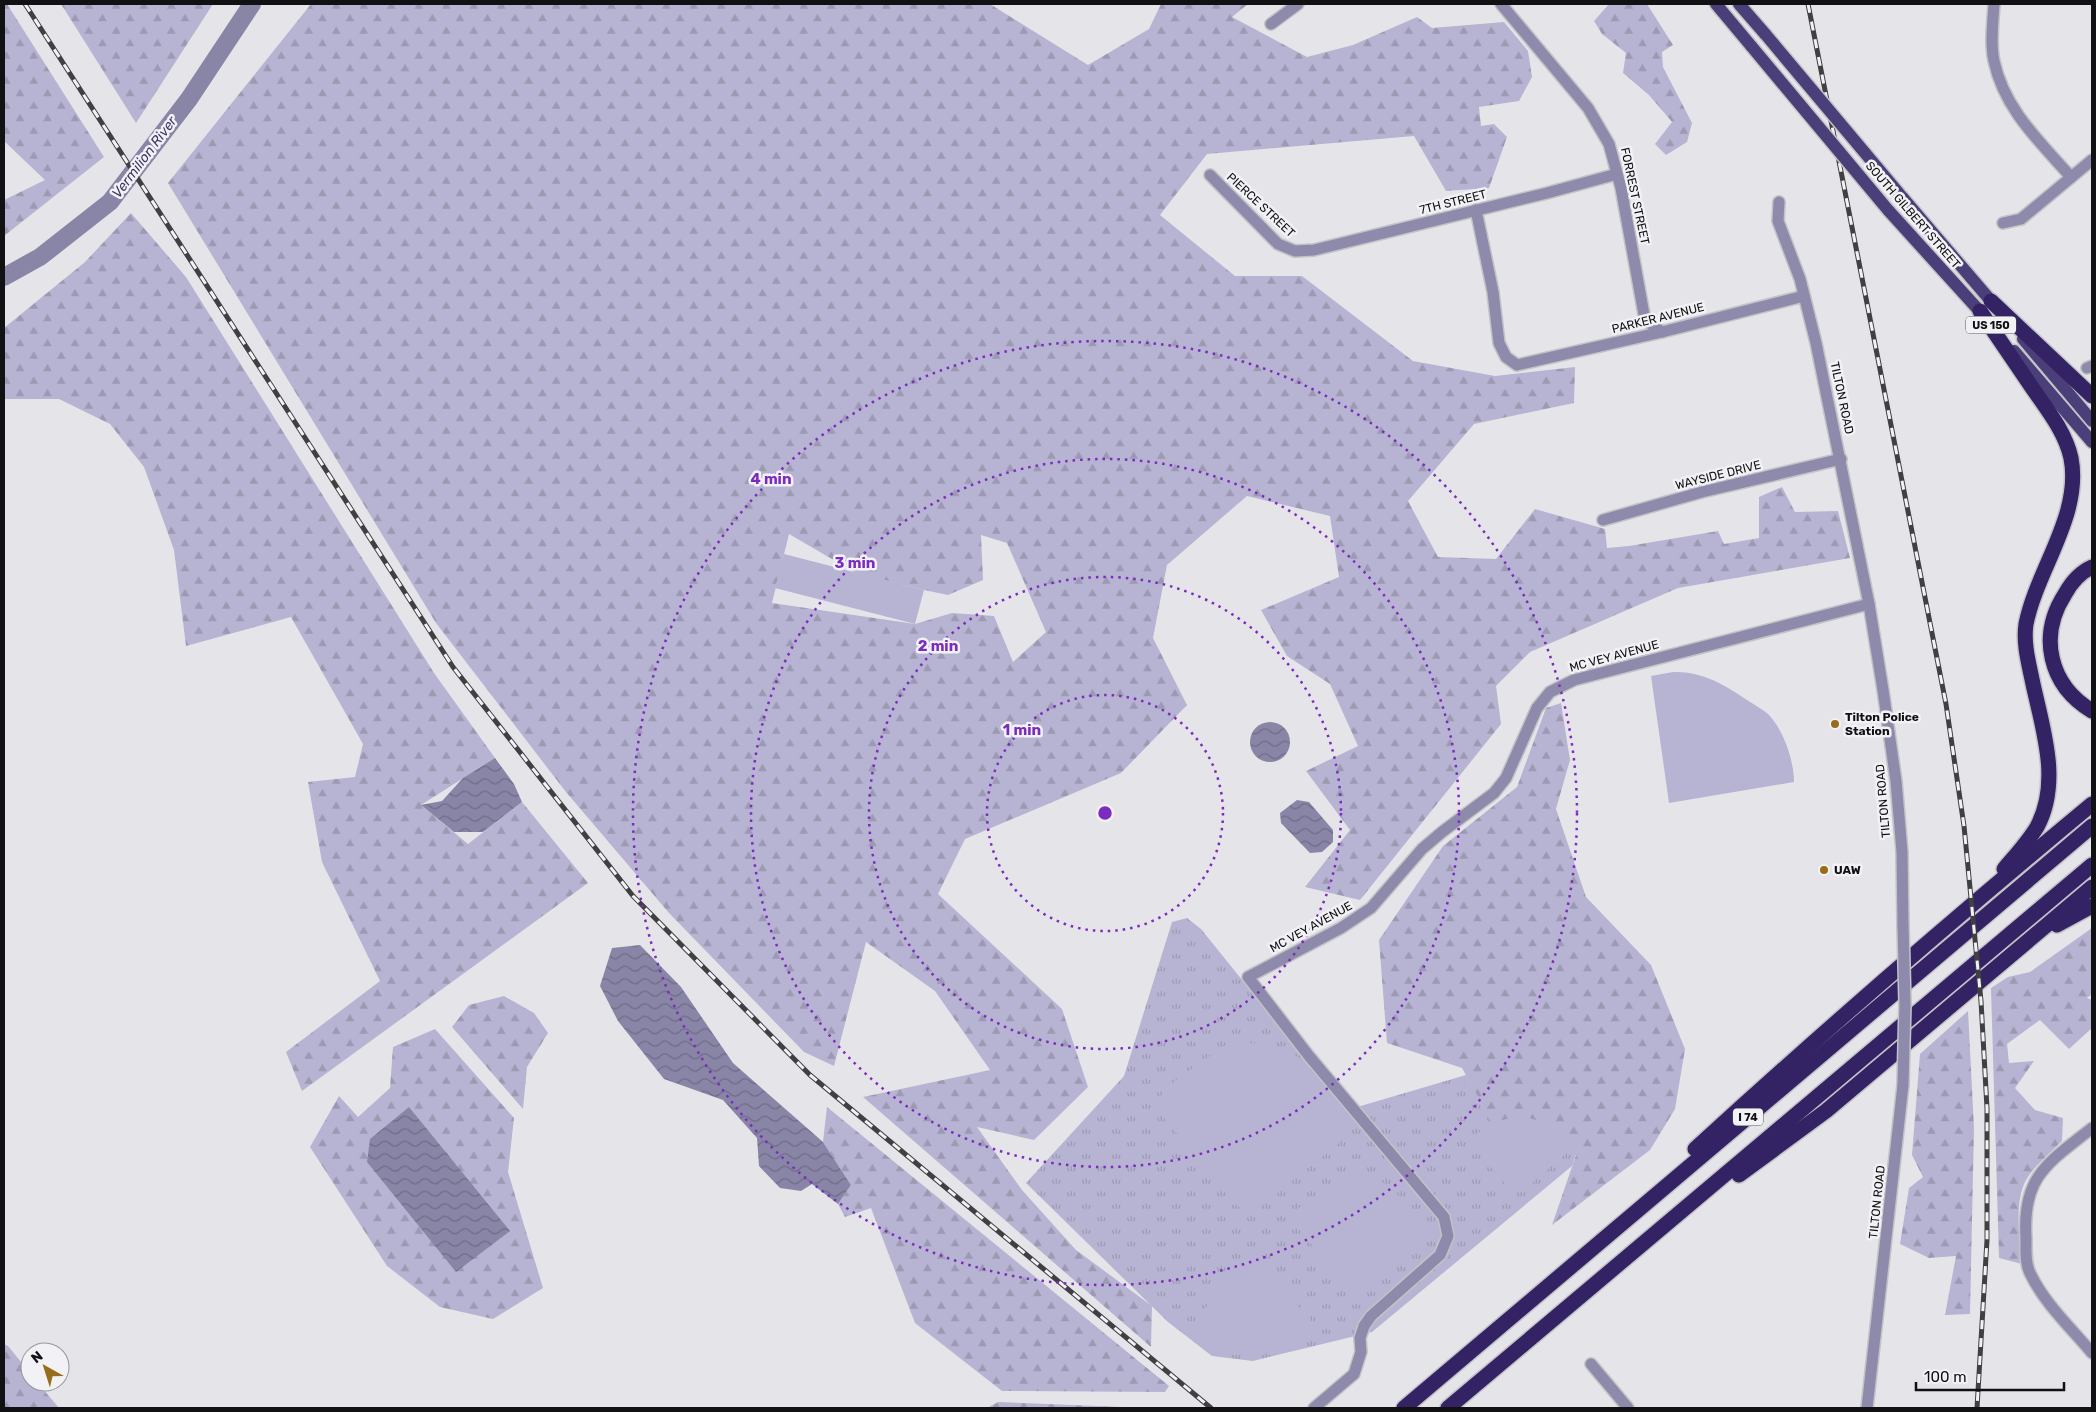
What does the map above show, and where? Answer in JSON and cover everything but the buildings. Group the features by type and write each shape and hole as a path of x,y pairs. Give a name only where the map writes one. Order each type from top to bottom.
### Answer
{"highway":[{"path":"1985,306 2092,396"},
{"path":"1985,306 2060,430 2071,458 2072,478 2068,506 2034,594 2026,626 2026,650 2046,746 2050,777 2046,806 2036,828 1986,892"},
{"path":"2092,567 2071,584 2056,607 2049,634 2052,661 2063,685 2081,704 2092,711"},
{"path":"1535,1297 1810,1044 1986,892 2092,804"},
{"name":"I 74","path":"1404,1408 2092,826"},
{"name":"I 74","path":"1448,1408 2092,865"},
{"path":"1660,1230 1826,1111 2092,887"},
{"path":"2013,952 2049,929 2092,906"},
{"path":"1454,1408 1499,1366"}],"main road":[{"name":"SOUTH GILBERT STREET","path":"1716,4 1888,210 1985,306 2092,421"},
{"name":"SOUTH GILBERT STREET","path":"1739,4 1902,197 2092,442"}],"street":[{"path":"1271,24 1298,4"},
{"name":"FORREST STREET","path":"1502,4 1588,108 1609,144 1617,174 1645,320 1662,332"},
{"path":"1994,4 1993,60 2003,89 2018,117 2071,177"},
{"path":"2003,223 2021,219 2092,160"},
{"name":"7TH STREET","path":"1295,252 1314,250 1617,174"},
{"name":"PIERCE STREET","path":"1210,175 1278,244 1295,252"},
{"name":"TILTON ROAD","path":"1779,202 1778,221 1800,279 1841,459 1869,604 1884,690 1896,781 1902,852 1905,1004 1903,1085 1867,1408"},
{"name":"PARKER AVENUE","path":"1476,210 1493,292 1499,343 1506,357 1517,365 1662,332 1804,296"},
{"name":"WAYSIDE DRIVE","path":"1603,520 1702,492 1841,459"},
{"name":"MC VEY AVENUE","path":"1314,1408 1354,1374 1359,1363 1360,1338 1370,1316 1440,1255 1448,1236 1444,1217 1309,1056 1248,977 1341,928 1371,908 1422,849 1494,793 1506,778 1537,708 1550,692 1574,680 1869,604"},
{"path":"2092,1128 2050,1162 2033,1184 2028,1198 2025,1223 2027,1262 2030,1274 2045,1296 2092,1353"},
{"path":"1590,1364 1628,1408"}],"green space":[{"path":"4,4 7,4 104,157 4,236 4,200 45,180 4,141"},
{"path":"61,4 213,4 136,123"},
{"path":"311,4 990,4 1088,65 1149,29 1161,4 1248,4 1232,17 1307,57 1353,45 1417,17 1432,28 1504,22 1528,51 1532,77 1519,101 1479,107 1481,126 1494,124 1507,137 1489,188 1446,191 1414,136 1207,154 1160,215 1235,276 1302,276 1413,361 1495,376 1575,367 1574,403 1474,424 1408,501 1438,557 1496,559 1535,509 1605,529 1607,548 1718,531 1724,544 1759,538 1759,497 1782,487 1795,512 1838,511 1850,558 1678,588 1530,652 1496,686 1501,724 1360,900 1305,887 1350,830 1306,771 1358,746 1330,684 1287,656 1261,610 1339,577 1330,516 1247,496 1167,565 1153,638 1187,705 1121,773 965,839 938,894 1062,1009 1088,1087 1034,1140 977,1127 1022,1190 1076,1250 1152,1306 1151,1347 863,1097 990,1070 935,991 866,942 834,1066 804,1052 669,913 566,792 436,623 168,183","holes":["789,534 856,573 948,595 983,580 981,535 1007,543 1046,632 1013,662 994,616 952,613 915,624 772,603"]},
{"path":"1609,4 1647,4 1673,45 1662,52 1663,67 1692,123 1687,142 1666,155 1655,144 1672,122 1649,95 1623,73 1626,53 1602,34 1594,21"},
{"path":"131,213 186,277 434,673 495,758 421,805 468,844 522,802 588,883 302,1091 286,1052 380,981 322,862 308,782 355,777 363,744 291,617 186,646 174,550 144,467 110,424 59,399 4,399 4,328 85,262"},
{"path":"784,554 924,590 915,624 775,588"},
{"path":"1673,672 1703,676 1712,680 1730,689 1769,715 1784,738 1792,765 1794,782 1669,803 1651,676"},
{"path":"1561,703 1570,760 1556,809 1586,897 1651,965 1685,1049 1675,1109 1650,1150 1552,1225 1576,1155 1522,1116 1492,1123 1462,1068 1387,1043 1379,940 1443,846 1517,787 1546,708"},
{"path":"1187,918 1201,929 1347,1110 1466,1075 1492,1122 1522,1116 1551,1125 1576,1154 1572,1166 1372,1332 1253,1361 1212,1356 1168,1322 1026,1183 1124,1076 1172,922"},
{"path":"2092,928 2092,994 2087,998 2092,1000 2092,1028 2069,1049 2040,1020 2007,1044 2009,1063 2034,1061 2015,1088 2035,1110 2063,1118 2062,1141 2032,1171 2022,1191 2019,1222 2022,1264 1999,1258 1991,988 2008,977 2030,972"},
{"path":"504,996 534,1013 548,1033 527,1067 523,1109 452,1027 469,1005"},
{"path":"1968,1011 1974,1128 1970,1314 1945,1315 1956,1256 1929,1258 1900,1244 1909,1188 1923,1177 1912,1155 1920,1054"},
{"path":"435,1029 514,1118 508,1172 543,1288 493,1319 440,1307 387,1266 310,1147 339,1096 358,1117 390,1088 393,1047"},
{"path":"1230,1042 1278,1048 1304,1061 1347,1114 1352,1132 1259,1208 1238,1207 1159,1112 1162,1092"},
{"path":"827,1107 1169,1386 1165,1392 1002,1391 915,1323 871,1208 845,1217 838,1204 851,1185 823,1142"},
{"path":"1522,1116 1551,1125 1572,1148 1522,1192 1511,1191 1468,1140 1492,1123"},
{"path":"1364,1175 1379,1179 1435,1229 1376,1281 1365,1287 1345,1285 1288,1216 1332,1185"},
{"path":"1245,1257 1254,1257 1315,1325 1300,1339 1269,1352 1232,1355 1208,1347 1187,1332"},
{"path":"4,1344 8,1346 20,1361 20,1392 45,1392 59,1408 4,1408"},
{"path":"998,1402 1122,1407 987,1408"}],"water":[{"path":"1270,722 1284,728 1290,742 1284,756 1270,762 1256,756 1250,742 1256,728"},
{"path":"495,758 514,784 522,802 483,832 454,832 421,805 442,801 463,778"},
{"path":"1297,800 1309,802 1333,830 1333,842 1322,852 1310,853 1281,823 1280,813"},
{"path":"640,945 681,987 733,1063 823,1142 851,1185 838,1204 812,1184 801,1191 780,1188 759,1166 757,1138 723,1100 664,1079 618,1021 600,986 612,948"},
{"path":"409,1107 510,1231 456,1272 367,1162 370,1139"}],"waterway":[{"name":"Vermilion River","path":"4,277 40,257 110,202 189,99 252,4"}],"railway":[{"path":"25,4 453,667 633,896 810,1075 1211,1408"},
{"path":"1808,4 1946,704 1964,826 1981,1001 1987,1108 1987,1240 1977,1408"}],"place":[{"name":"Tilton Police Station","path":"1835,724"},
{"name":"UAW","path":"1824,870"}]}
